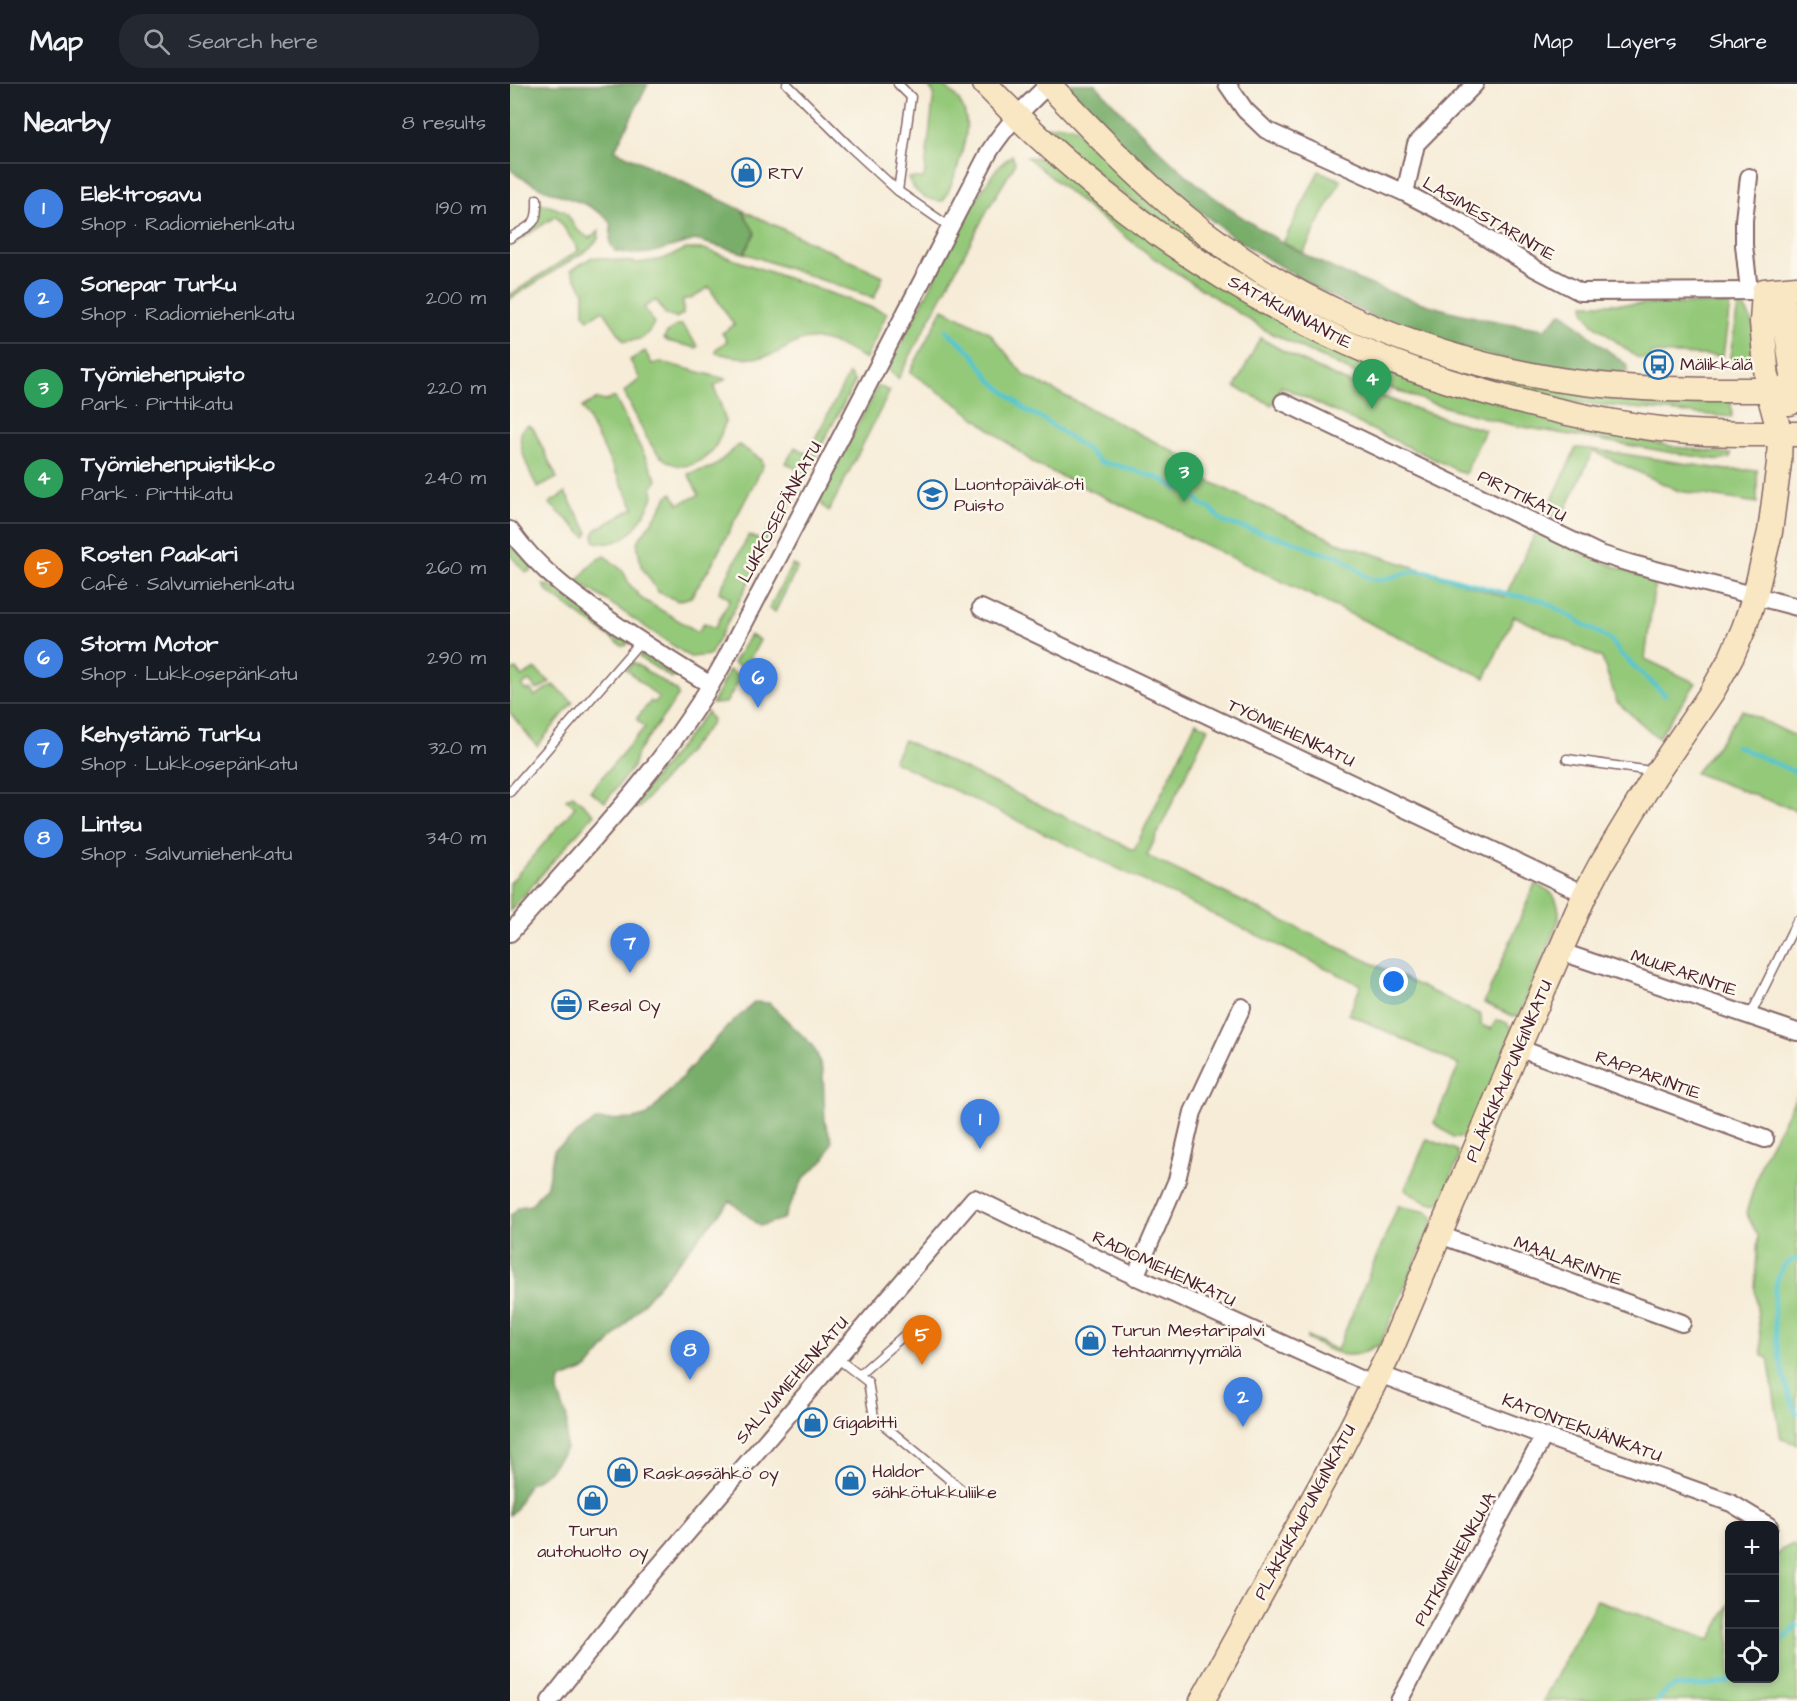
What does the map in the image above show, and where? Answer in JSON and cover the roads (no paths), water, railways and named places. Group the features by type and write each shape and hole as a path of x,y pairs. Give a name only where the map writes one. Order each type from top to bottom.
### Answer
{"main road":[{"name":"SATAKUNNANTIE","path":"985,84 1015,116 1064,159 1143,222 1193,258 1288,314 1374,354 1443,380 1540,407 1617,423 1679,431 1789,434"},
{"name":"SATAKUNNANTIE","path":"1048,84 1156,192 1204,231 1286,284 1375,328 1449,355 1500,369 1550,379 1630,387 1796,390"},
{"path":"1773,290 1762,322 1768,390 1789,434"},
{"path":"1773,290 1796,390 1789,434"},
{"name":"PLÄKKIKAUPUNGINKATU","path":"1202,1701 1338,1454 1389,1354 1585,894 1654,777 1712,692 1731,658 1755,596 1779,470 1789,434"}],"street":[{"name":"LUKKOSEPÄNKATU","path":"510,933 657,764 686,725 711,685 989,152 1015,116 1048,84"},
{"name":"LASIMESTARINTIE","path":"1227,84 1245,110 1266,130 1405,193 1459,221 1536,269 1580,292 1773,290"},
{"path":"1405,193 1416,144 1475,84"},
{"path":"1749,177 1744,220 1744,245 1773,290"},
{"name":"PIRTTIKATU","path":"1283,402 1600,554 1797,608"},
{"path":"510,530 540,566 563,587 683,669 711,685"},
{"name":"TYÖMIEHENKATU","path":"981,608 1585,894"},
{"name":"MUURARINTIE","path":"1559,951 1797,1032"},
{"path":"1135,1277 1177,1180 1193,1112 1242,1007"},
{"name":"RAPPARINTIE","path":"1518,1048 1764,1139"},
{"name":"RADIOMIEHENKATU","path":"974,1198 1135,1277 1376,1379"},
{"name":"SALVUMIEHENKATU","path":"550,1701 634,1595 974,1198"},
{"name":"MAALARINTIE","path":"1440,1235 1682,1323"},
{"name":"KATONTEKIJÄNKATU","path":"1376,1379 1731,1503 1761,1521"},
{"name":"PUTKIMIEHENKUJA","path":"1400,1701 1544,1436"}],"lane":[{"path":"787,84 848,146 898,191 950,227"},
{"path":"898,84 911,97 898,191"},
{"path":"510,238 534,222 537,217 537,199"},
{"path":"510,792 641,641"},
{"path":"1567,759 1644,770 1654,777"},
{"path":"1750,1016 1797,921"},
{"path":"859,1375 910,1330"},
{"path":"837,1358 868,1382 874,1417 962,1490"}],"waterway":[{"path":"946,330 972,353 991,380 1027,411 1040,417 1085,448 1100,462 1161,479 1179,489 1188,489 1203,506 1210,508 1223,522 1296,542 1317,552 1340,556 1369,579 1383,580 1413,571 1425,571 1511,595 1542,600 1611,640 1619,652 1665,695"},
{"path":"1736,746 1797,773"},
{"path":"1797,1259 1784,1266 1777,1282 1774,1304 1779,1355 1791,1400 1797,1413"},
{"path":"1779,1642 1797,1625"},
{"path":"1657,1701 1668,1689 1676,1686 1725,1683"}],"place":[{"name":"RTV","path":"747,173"},
{"name":"Mälikkälä","path":"1659,364"},
{"name":"Työmiehenpuistikko","path":"1372,409"},
{"name":"Luontopäiväkoti Puisto","path":"933,494"},
{"name":"Työmiehenpuisto","path":"1184,502"},
{"name":"Storm Motor","path":"758,708"},
{"name":"Kehystämö Turku","path":"630,973"},
{"name":"Resal Oy","path":"567,1005"},
{"name":"Elektrosavu","path":"980,1149"},
{"name":"Turun Mestaripalvi tehtaanmyymälä","path":"1091,1340"},
{"name":"Rosten Paakari","path":"922,1365"},
{"name":"Lintsu","path":"690,1380"},
{"name":"Gigabitti","path":"812,1422"},
{"name":"Sonepar Turku","path":"1243,1427"},
{"name":"Raskassähkö oy","path":"622,1473"},
{"name":"Haldor sähkötukkuliike","path":"851,1481"},
{"name":"Turun autohuolto oy","path":"593,1501"}]}
